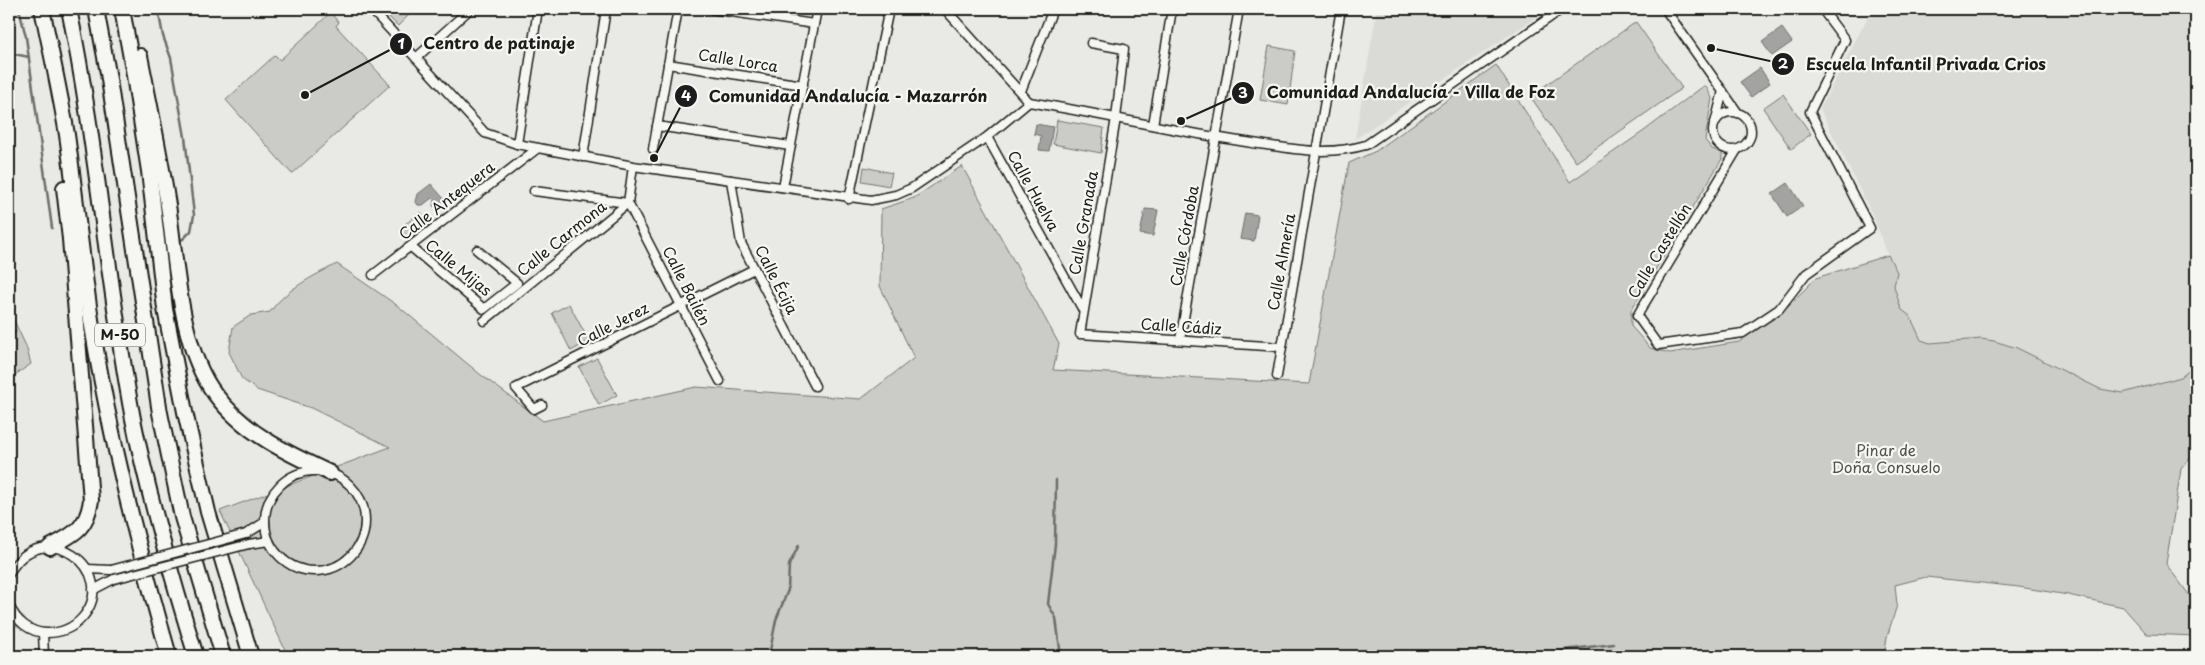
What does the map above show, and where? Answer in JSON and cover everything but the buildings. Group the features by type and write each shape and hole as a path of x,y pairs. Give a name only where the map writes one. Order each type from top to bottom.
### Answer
{"highway":[{"path":"42,9 70,239 91,500 89,513 84,524 74,534 50,547"},
{"path":"42,9 56,73 66,134 92,325 109,420 131,521 169,656"},
{"name":"M-50","path":"69,9 84,79 133,420 157,523 196,656"},
{"name":"M-50","path":"96,9 108,74 160,414 182,516 223,656"},
{"path":"122,9 149,171 165,309 208,512 251,656"},
{"path":"130,9 163,175 186,325 197,362 215,394 251,431 284,452 330,473"}],"street":[{"path":"371,9 485,133 517,144 583,157 783,187 849,199 871,200 896,195 912,188 987,137 1030,102"},
{"path":"416,58 470,9"},
{"path":"517,144 538,9"},
{"path":"583,157 606,9"},
{"path":"653,149 678,9"},
{"path":"711,9 814,24"},
{"path":"783,187 817,9"},
{"path":"849,199 889,9"},
{"path":"945,9 1030,102 1217,137 1316,152 1345,151 1366,145 1562,9"},
{"path":"1021,90 1054,9"},
{"path":"1153,125 1172,9"},
{"name":"Calle Córdoba","path":"1180,340 1239,9"},
{"name":"Calle Almería","path":"1277,376 1341,9"},
{"path":"1665,9 1738,113"},
{"name":"Calle Castellón","path":"1737,150 1637,316 1658,345 1743,333 1779,309 1806,274 1870,228 1810,112 1845,40 1822,9"},
{"name":"Calle Granada","path":"1080,334 1082,310 1116,118 1124,49 1090,43"},
{"name":"Calle Lorca","path":"668,64 802,85"},
{"path":"1714,123 1723,114 1731,112 1745,117 1750,125 1750,136 1746,144 1737,150 1726,149 1716,142 1713,134 1714,123 1722,90"},
{"path":"657,126 790,146"},
{"name":"Calle Huelva","path":"987,137 1082,310"},
{"name":"Calle Antequera","path":"373,275 538,148"},
{"name":"Calle Carmona","path":"484,321 628,203 633,166"},
{"name":"Calle Écija","path":"731,180 741,243 815,386"},
{"path":"534,190 628,203"},
{"name":"Calle Bailén","path":"628,203 720,381"},
{"name":"Calle Mijas","path":"410,247 484,309 517,283 477,250"},
{"name":"Calle Jerez","path":"542,405 534,409 516,388 754,269"},
{"name":"Calle Cádiz","path":"1080,334 1281,347"},
{"path":"316,471 330,473 342,479 353,488 360,500 365,514 361,541 353,553 342,562 330,568 301,569 277,553 269,541 265,522 267,506 274,492 286,481 300,473 316,471"},
{"path":"87,569 111,570 246,534 265,522"},
{"path":"93,590 114,579 249,544 269,541"},
{"path":"9,574 14,564 23,556 33,550 50,547 68,551 79,559 87,569 93,590 89,608 78,622 63,631 44,633 23,625 9,607"},
{"path":"44,633 44,656"}],"shaded area":[{"path":"1377,9 1536,9 1538,16 1355,139"},
{"path":"1872,9 2196,9 2196,365 2181,377 2123,393 2100,389 2017,348 1994,341 1981,339 1930,343 1921,340 1910,316 1901,309 1894,286 1897,272 1888,255 1873,216 1820,109"},
{"path":"1782,28 1792,42 1772,56 1762,42"},
{"path":"1760,68 1770,83 1751,97 1740,82"},
{"path":"1036,124 1053,127 1049,151 1039,150 1041,136 1034,134"},
{"path":"1788,183 1803,206 1787,217 1772,194"},
{"path":"431,184 445,200 439,207 433,206 434,200 432,198 423,205 418,205 416,202 418,194"},
{"path":"1145,209 1158,210 1153,236 1140,234"},
{"path":"1245,213 1258,215 1254,241 1240,239"}],"green space":[{"path":"381,9 415,9 398,26"},
{"path":"330,13 339,22 336,26 390,85 292,174 226,100 275,55 280,60"},
{"path":"1636,22 1682,88 1576,162 1530,96"},
{"path":"1269,46 1295,51 1288,105 1260,100"},
{"name":"Pinar de Doña Consuelo","path":"1496,65 1570,182 1644,131 1705,85 1712,98 1705,140 1712,149 1722,153 1722,159 1631,310 1631,326 1650,348 1670,353 1739,342 1788,306 1816,278 1888,255 1897,272 1894,286 1901,309 1910,316 1921,340 1930,343 1981,339 1994,341 2017,348 2100,389 2123,393 2181,377 2196,365 2196,451 2181,469 2166,564 2196,604 2196,636 2147,634 2123,607 2019,587 1926,577 1895,585 1897,605 1885,650 1892,656 288,656 220,511 390,447 311,408 257,390 242,379 229,352 233,327 251,315 270,312 292,290 309,278 337,264 398,306 481,375 543,421 696,387 861,399 914,358 880,286 881,209 914,198 962,166 1059,344 1053,370 1309,384 1349,163 1376,151"},
{"path":"1783,94 1811,134 1791,149 1763,108"},
{"path":"1057,120 1104,128 1101,153 1053,144"},
{"path":"864,167 892,173 889,186 862,181"},
{"path":"421,212 430,223 409,240 400,228"},
{"path":"569,304 589,341 571,351 552,313"},
{"path":"9,310 26,346 31,364 9,379"},
{"path":"597,358 617,395 599,405 579,367"}],"waterway":[{"path":"19,9 26,37 52,228"},
{"path":"158,9 163,36 171,58 185,137 194,215 191,231 180,240"},
{"path":"9,53 29,57"},
{"path":"9,335 15,332"},
{"path":"1056,480 1055,544 1048,604 1056,618 1060,649 1057,656"},
{"path":"769,656 776,620 788,590 789,565 799,545"},
{"path":"1550,656 1564,650 1614,644"}],"place":[{"name":"Escuela Infantil Privada Crios","path":"1711,48"},
{"name":"Centro de patinaje","path":"305,95"},
{"name":"Comunidad Andalucía - Villa de Foz","path":"1181,121"},
{"name":"Comunidad Andalucía - Mazarrón","path":"654,158"}]}
